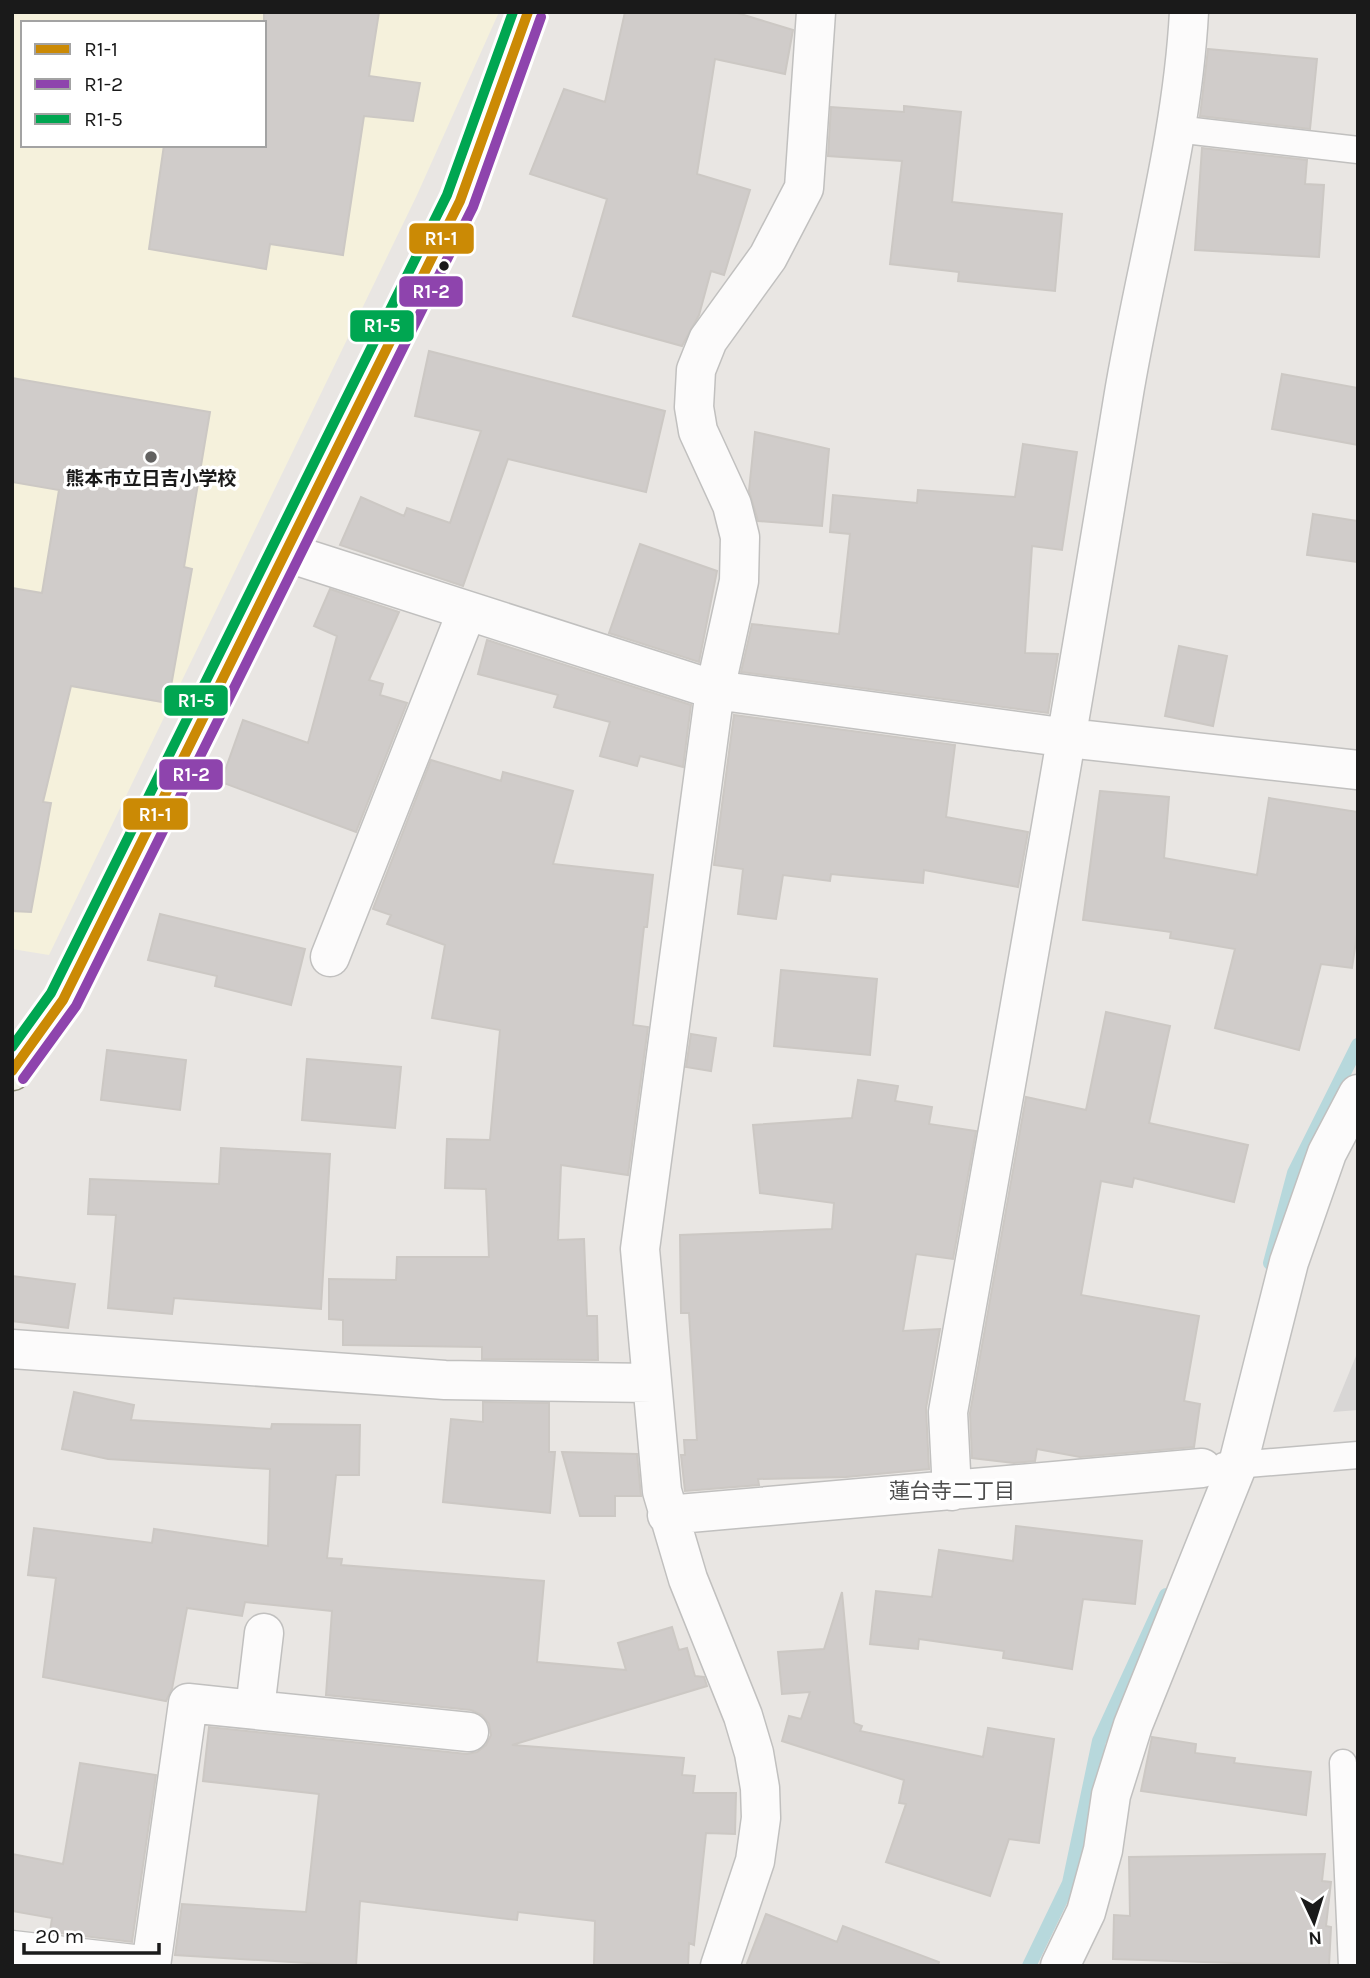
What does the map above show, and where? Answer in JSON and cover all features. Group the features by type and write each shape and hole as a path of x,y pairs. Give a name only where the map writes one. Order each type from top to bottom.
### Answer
{"street":[{"path":"12,1071 63,1000 288,553 460,201 528,12"},
{"path":"720,1966 755,1861 761,1818 760,1788 754,1753 743,1716 688,1579 667,1516 659,1467 641,1270 642,1227 715,691 739,581 740,537 732,505 698,431 694,407 696,370 708,340 768,257 804,188 816,12"},
{"path":"952,1491 948,1412 1068,738 1128,364 1176,129 1189,12"},
{"path":"288,553 715,691 1068,738 1358,770"},
{"path":"330,957 467,611"},
{"path":"1060,1966 1086,1912 1102,1850 1111,1796 1225,1466 1289,1262 1327,1153 1358,1094"},
{"path":"12,1349 445,1380 652,1382"},
{"path":"667,1516 1225,1466"},
{"path":"255,1709 264,1633"},
{"path":"12,1950 151,1966 188,1703 469,1732"}],"lane":[{"path":"1176,129 1358,150"},
{"path":"1225,1466 1358,1455"},
{"path":"1343,1763 1352,1966"}],"shaded area":[{"name":"熊本市立日吉小学校","path":"12,12 499,12 417,195 49,955 12,949"},
{"path":"1358,1351 1358,1410 1333,1412"}],"building":[{"path":"264,12 379,12 369,76 420,83 413,121 364,116 343,255 270,244 266,269 149,249 164,147 266,147"},
{"path":"625,12 734,12 793,30 785,74 715,59 697,174 750,190 724,275 711,271 699,315 682,346 573,316 607,199 530,174 564,89 605,102"},
{"path":"1208,49 1317,59 1310,129 1200,116"},
{"path":"904,106 961,112 952,202 1062,214 1055,291 958,281 959,272 890,264 902,161 828,156 831,107 904,112"},
{"path":"1202,148 1307,160 1305,184 1324,185 1319,257 1195,250"},
{"path":"429,351 665,411 646,492 508,459 463,586 340,545 361,497 404,516 407,508 450,523 481,431 415,416"},
{"path":"1282,374 1358,388 1358,445 1272,429"},
{"path":"12,378 210,412 184,567 192,569 168,703 71,686 43,802 51,803 31,912 12,911 12,588 42,593 59,490 12,482"},
{"path":"755,432 829,449 822,526 758,521 749,491"},
{"path":"1023,444 1077,452 1062,550 1032,546 1025,653 1058,654 1048,713 741,672 752,624 839,634 850,534 830,532 833,495 917,503 918,490 1015,497"},
{"path":"1313,514 1358,521 1358,562 1307,555"},
{"path":"640,544 717,571 699,662 609,633"},
{"path":"330,589 399,612 369,680 383,684 380,695 407,703 356,832 221,782 243,720 308,743 337,636 314,626"},
{"path":"487,640 691,705 683,767 640,756 637,766 600,756 610,722 554,707 558,695 478,674"},
{"path":"1179,646 1227,656 1213,726 1165,716"},
{"path":"734,715 955,745 946,817 1028,832 1018,887 924,870 923,883 831,874 830,881 783,875 776,919 738,914 743,869 714,865"},
{"path":"431,760 501,781 503,772 573,791 553,864 653,875 633,1025 648,1027 628,1175 561,1165 558,1240 584,1239 587,1316 597,1316 598,1360 482,1359 482,1347 343,1345 343,1320 329,1319 329,1279 396,1280 397,1257 489,1257 486,1189 445,1188 447,1139 490,1140 500,1030 432,1018 445,945 387,924 391,915 373,909"},
{"path":"1100,791 1169,797 1164,858 1257,875 1269,798 1358,812 1358,928 1352,968 1321,964 1299,1050 1215,1028 1235,949 1170,938 1171,932 1083,920"},
{"path":"160,914 305,949 291,1005 215,986 217,976 148,960"},
{"path":"781,970 877,979 870,1055 774,1046"},
{"path":"1106,1012 1170,1026 1149,1123 1248,1145 1234,1202 1134,1178 1132,1187 1101,1181 1081,1295 1199,1316 1184,1401 1200,1404 1194,1447 1080,1457 1037,1449 1035,1461 1014,1463 972,1458 970,1413 1026,1097 1086,1110"},
{"path":"691,1034 716,1038 711,1071 686,1067"},
{"path":"107,1050 186,1060 180,1110 101,1100"},
{"path":"307,1059 401,1067 395,1128 302,1120"},
{"path":"858,1080 898,1086 895,1101 932,1107 929,1124 976,1131 953,1259 916,1254 903,1331 940,1329 926,1408 929,1469 846,1477 758,1479 759,1485 685,1491 681,1455 685,1455 684,1440 697,1440 689,1313 681,1313 680,1235 832,1229 834,1203 760,1193 753,1125 852,1118"},
{"path":"221,1148 330,1154 321,1309 174,1298 172,1314 108,1308 116,1215 88,1214 90,1179 219,1184"},
{"path":"12,1276 75,1284 68,1328 12,1321"},
{"path":"74,1392 134,1405 131,1420 271,1429 272,1424 360,1425 359,1475 336,1475 327,1558 342,1559 341,1565 544,1581 537,1662 626,1670 618,1643 672,1627 679,1650 687,1648 695,1676 704,1677 707,1686 512,1745 684,1758 682,1775 695,1776 693,1793 736,1793 735,1834 706,1833 694,1945 689,1943 688,1966 594,1966 595,1921 518,1912 517,1920 360,1901 356,1966 175,1955 182,1904 306,1912 319,1794 203,1781 209,1727 467,1754 477,1752 486,1745 491,1735 489,1724 482,1715 471,1710 326,1695 332,1611 245,1602 242,1616 187,1608 172,1689 166,1701 43,1677 56,1578 28,1575 34,1528 152,1543 154,1529 268,1546 270,1469 108,1459 62,1449"},
{"path":"483,1402 549,1403 549,1452 555,1452 550,1513 443,1502 451,1419 483,1422"},
{"path":"562,1452 637,1454 641,1496 615,1496 615,1516 580,1516"},
{"path":"1016,1526 1142,1541 1135,1604 1083,1599 1072,1669 1003,1658 1004,1651 919,1639 918,1649 870,1644 876,1591 932,1597 939,1550 1013,1561"},
{"path":"842,1592 854,1723 862,1726 860,1731 983,1757 988,1728 1054,1739 1039,1843 1009,1839 990,1896 886,1862 906,1804 899,1803 904,1780 782,1741 789,1716 801,1719 810,1692 782,1694 778,1652 824,1649"},
{"path":"1152,1737 1196,1744 1195,1753 1235,1758 1234,1763 1311,1772 1306,1815 1141,1791"},
{"path":"80,1763 156,1775 132,1942 50,1932 52,1918 12,1911 12,1854 63,1864"},
{"path":"1325,1854 1322,1881 1331,1882 1326,1926 1331,1927 1329,1966 1113,1959 1114,1915 1130,1916 1129,1857"},
{"path":"766,1914 837,1942 843,1926 939,1962 938,1966 746,1966"}],"waterway":[{"path":"1270,1263 1294,1173 1358,1045"},
{"path":"1029,1966 1069,1883 1099,1741 1166,1595"}],"transit line":[{"name":"R1-5","path":"12,1047 51,993 447,195 513,12"},
{"name":"R1-1","path":"12,1071 63,1000 460,201 528,12"},
{"name":"R1-2","path":"23,1079 76,1006 473,207 541,17"}],"place":[{"name":"熊本市立日吉小学校","path":"151,457"}],"district":[{"name":"蓮台寺二丁目","path":"952,1491"}]}
